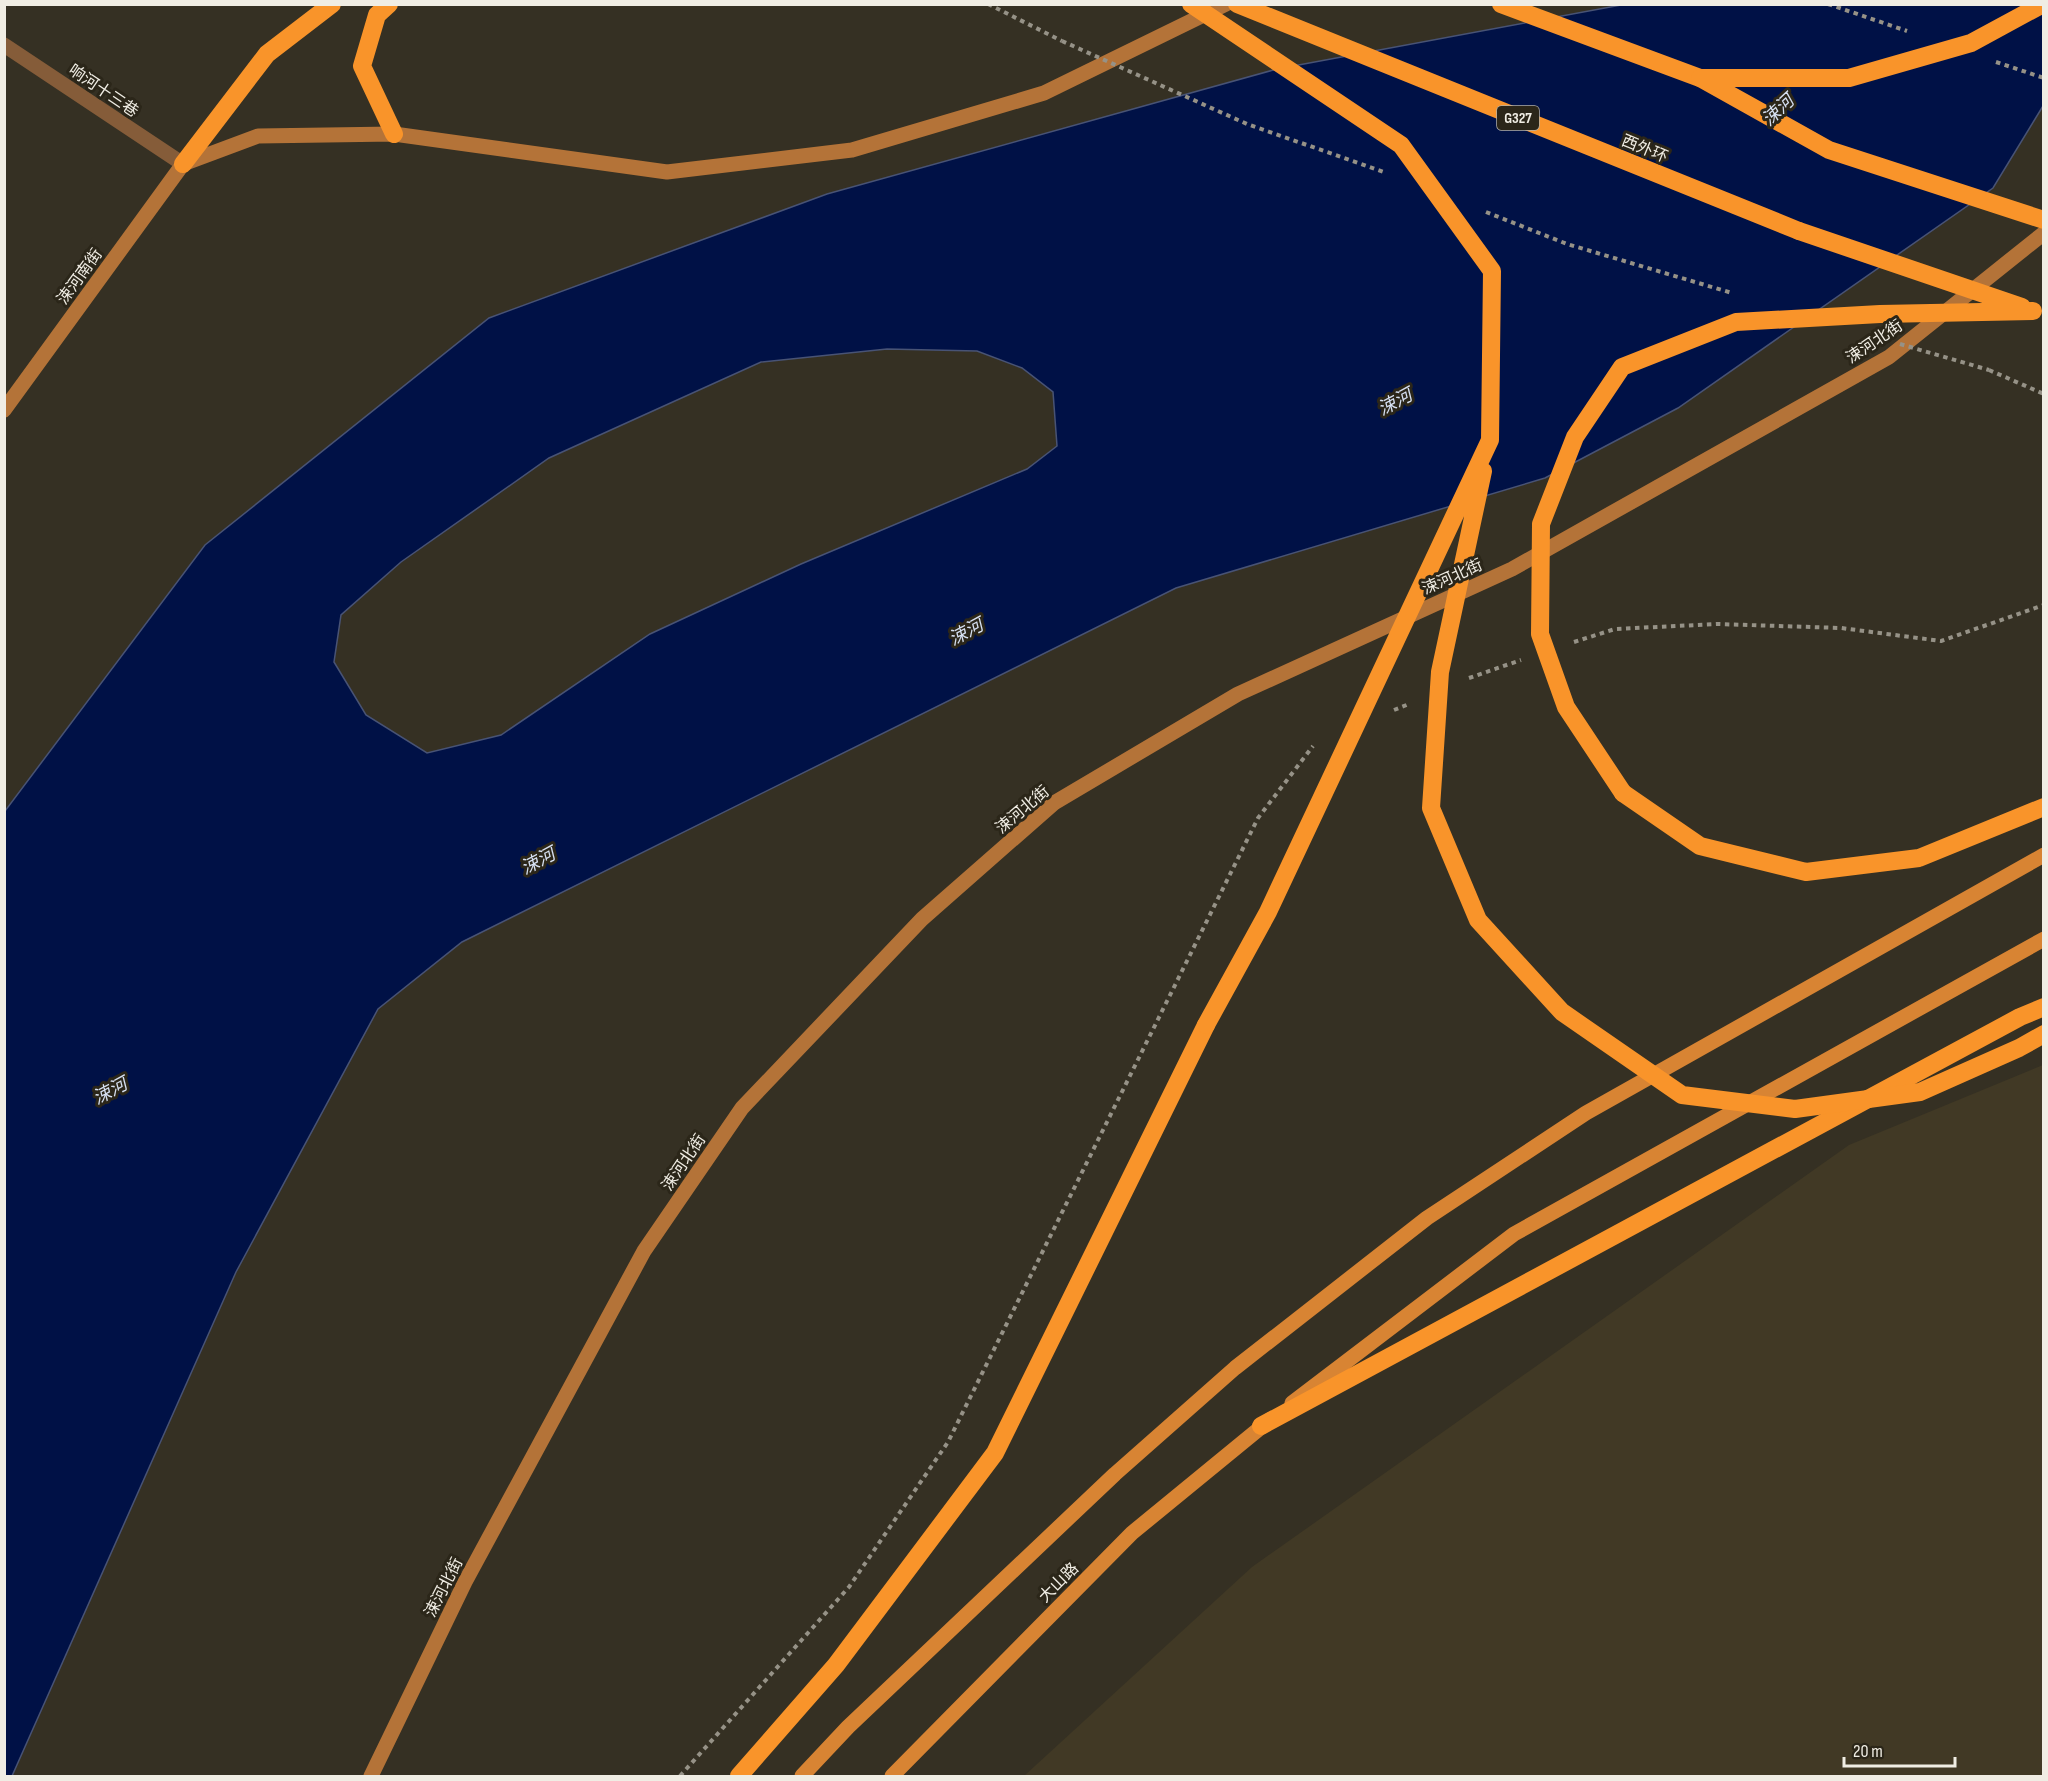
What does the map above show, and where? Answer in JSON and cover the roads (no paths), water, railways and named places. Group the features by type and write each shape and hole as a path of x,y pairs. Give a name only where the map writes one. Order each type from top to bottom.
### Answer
{"highway":[{"path":"183,164 267,54 332,4"},
{"path":"389,4 377,15 362,66 394,134"},
{"path":"1191,4 1401,145 1492,271 1490,440 1440,672 1431,808 1478,920 1562,1012 1682,1095 1795,1108 1920,1092 2019,1048 2043,1034"},
{"name":"西外环","path":"1237,4 1799,231 2038,312"},
{"path":"1501,4 1700,78 1829,150 2043,220"},
{"path":"1700,78 1848,78 1971,43 2043,4"},
{"path":"2038,312 1880,314 1736,322 1622,367 1575,437 1541,524 1540,634 1566,707 1623,793 1700,846 1806,872 1919,858 2043,807"},
{"path":"739,1776 836,1665 995,1453 1206,1025 1268,912 1490,440"},
{"path":"1262,1426 2020,1017 2043,1007"}],"main road":[{"path":"183,164 258,136 394,134 667,172 852,150 1044,93 1226,4"},
{"name":"涑河南街","path":"4,410 183,164"},
{"name":"涑河北街","path":"372,1776 465,1582 644,1251 742,1108 922,919 1054,802 1238,694 1512,569 1888,357 2043,233"},
{"path":"802,1776 848,1727 1114,1474 1235,1368 1427,1218 1586,1113 2043,855"},
{"name":"大山路","path":"892,1776 1132,1533 1262,1426 1514,1234 2043,939"}],"street":[{"name":"响河十三巷","path":"4,45 183,164"}],"water":[{"name":"涑河","path":"1621,5 2043,5 2043,106 1993,188 1678,408 1545,478 1176,588 462,942 378,1009 236,1272 12,1776 5,1776 5,811 205,545 489,318 827,194 1277,69","holes":["887,349 977,351 1022,368 1053,392 1057,446 1027,469 801,564 650,634 501,735 427,753 366,715 334,662 341,615 401,562 549,458 761,362"]}]}
